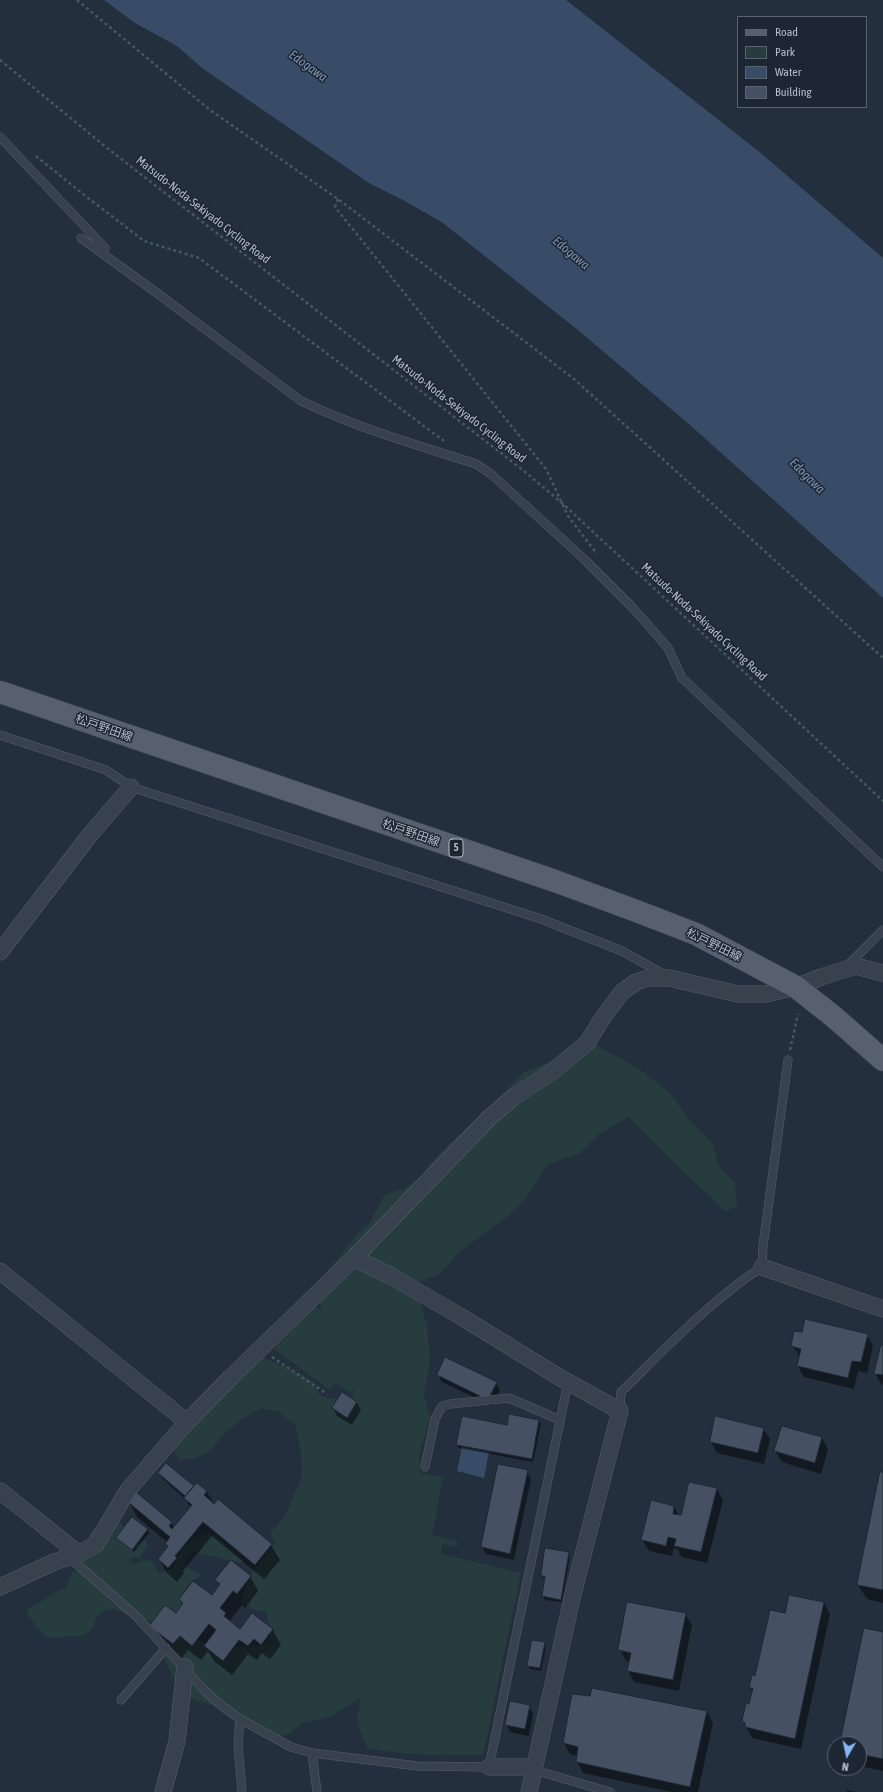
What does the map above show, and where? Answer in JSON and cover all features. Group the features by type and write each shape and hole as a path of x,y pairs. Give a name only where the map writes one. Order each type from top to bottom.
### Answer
{"main road":[{"name":"松戸野田線","path":"0,692 555,881 631,908 696,934 796,987 834,1017 883,1060"}],"street":[{"path":"0,952 89,836 131,787"},
{"path":"0,1587 96,1544 128,1490 187,1422 354,1258 489,1118 515,1096 553,1071 587,1043 604,1016 622,992 636,982 648,978 669,978 738,994 766,994 796,987 856,966 883,973"},
{"path":"354,1258 391,1276 568,1382 620,1411 573,1594 529,1792"},
{"path":"762,1267 883,1309"},
{"path":"0,1271 187,1422"},
{"path":"2,1498 74,1555"},
{"path":"163,1792 177,1741 185,1667"},
{"path":"489,1767 534,1769"}],"lane":[{"path":"0,137 105,248 102,253"},
{"path":"81,238 301,402 324,413 368,430 476,464 490,474 584,559 633,608 668,648 682,678 883,866"},
{"path":"0,735 106,770 131,787 541,919 622,951 669,978"},
{"path":"843,970 883,930"},
{"path":"620,1411 621,1392 683,1330 746,1277 762,1267 763,1246 788,1060"},
{"path":"74,1555 136,1616 185,1667 206,1692 240,1719 291,1747 312,1753 417,1766 489,1767 568,1382"},
{"path":"425,1467 435,1419 442,1406 509,1398 560,1420"},
{"path":"121,1700 166,1648"},
{"path":"240,1719 238,1744 242,1792"},
{"path":"312,1753 317,1792"},
{"path":"534,1769 610,1792"}],"path":[{"path":"77,0 210,110 338,198 574,379 883,658"},
{"name":"Matsudo-Noda-Sekiyado Cycling Road","path":"0,60 107,148 524,471 562,503 883,801"},
{"path":"35,155 82,194 144,240 199,258 444,441"},
{"path":"338,198 335,207 546,469 568,516 600,558"},
{"path":"788,1060 798,1014"},
{"path":"260,1349 327,1394"}],"green space":[{"path":"587,1040 639,1069 669,1092 689,1119 713,1144 719,1167 735,1183 737,1207 725,1211 664,1153 629,1117 599,1134 580,1153 547,1165 524,1201 509,1215 459,1252 440,1274 416,1283 427,1326 430,1358 424,1395 430,1418 419,1454 420,1473 443,1477 432,1535 458,1542 457,1547 442,1544 441,1554 521,1573 483,1755 411,1754 368,1749 357,1720 361,1698 331,1716 303,1723 288,1734 272,1738 235,1712 190,1698 173,1677 162,1653 165,1637 183,1634 209,1644 224,1647 268,1643 271,1632 266,1612 253,1609 241,1602 250,1578 275,1542 270,1533 285,1516 302,1476 301,1454 296,1426 279,1412 261,1408 242,1419 223,1435 211,1450 194,1459 179,1460 172,1447 260,1356 301,1374 312,1382 320,1395 331,1399 352,1397 355,1387 351,1393 335,1383 330,1390 274,1349 315,1306 322,1311 318,1287 329,1269 357,1235 369,1224 385,1194 403,1189 421,1177 428,1166 449,1144 480,1116 524,1072 552,1061 577,1041"},
{"path":"117,1520 123,1527 123,1542 125,1545 129,1546 140,1539 145,1540 148,1546 140,1557 131,1558 129,1562 135,1564 142,1560 152,1561 157,1571 163,1573 172,1568 181,1549 191,1540 205,1534 215,1535 243,1560 241,1563 194,1552 189,1555 184,1564 200,1574 199,1578 193,1580 182,1593 183,1605 177,1614 173,1613 170,1608 164,1608 154,1620 150,1621 143,1620 113,1609 103,1611 97,1617 92,1629 84,1635 48,1638 39,1630 27,1613 29,1609 58,1591 65,1589 72,1573 79,1569 87,1555 87,1545 90,1532 102,1523"}],"water":[{"name":"Edogawa","path":"104,0 566,0 762,154 883,258 883,598 690,425 578,330 443,223 405,201 369,183 202,68 177,46 135,23"},
{"path":"462,1447 489,1452 484,1478 457,1471"}],"building":[{"path":"805,1319 868,1334 861,1362 852,1361 848,1378 797,1366 801,1349 791,1346 794,1331 802,1332"},
{"path":"881,1345 883,1345 883,1375 874,1374"},
{"path":"445,1357 497,1382 488,1400 437,1375"},
{"path":"342,1392 357,1402 347,1418 332,1408"},
{"path":"509,1414 539,1420 532,1459 456,1445 462,1416 507,1425"},
{"path":"715,1416 764,1428 758,1453 710,1442"},
{"path":"782,1426 822,1437 815,1463 774,1451"},
{"path":"166,1463 194,1486 185,1496 158,1473"},
{"path":"498,1464 528,1470 510,1554 481,1547"},
{"path":"880,1472 883,1472 883,1590 857,1585"},
{"path":"689,1482 717,1488 701,1552 674,1546 676,1539 668,1537 666,1546 641,1540 651,1500 674,1506 673,1514 681,1515"},
{"path":"197,1483 207,1491 204,1495 214,1504 218,1499 272,1544 255,1565 203,1522 175,1556 177,1558 168,1568 158,1559 168,1546 165,1544 170,1537 128,1502 136,1492 172,1522 169,1526 172,1529 192,1505 184,1498"},
{"path":"132,1517 148,1529 132,1550 116,1538"},
{"path":"545,1548 569,1552 561,1600 542,1596 545,1576 541,1576"},
{"path":"231,1560 251,1576 237,1594 233,1591 220,1608 226,1613 224,1616 240,1629 252,1613 273,1629 261,1645 254,1639 248,1646 239,1640 223,1661 204,1646 216,1630 209,1624 192,1646 180,1636 173,1644 149,1626 165,1605 176,1613 183,1603 179,1599 193,1581 212,1595 220,1584 215,1580"},
{"path":"789,1595 824,1602 795,1739 745,1727 745,1723 742,1721 746,1703 749,1704 753,1688 749,1688 752,1675 755,1676 770,1610 785,1613"},
{"path":"627,1602 686,1613 673,1680 627,1671 631,1653 618,1650"},
{"path":"864,1628 883,1632 883,1759 867,1756 867,1736 842,1736"},
{"path":"532,1640 545,1642 540,1668 527,1666"},
{"path":"592,1688 707,1711 690,1787 576,1762 578,1747 563,1743 572,1694 590,1696"},
{"path":"510,1701 530,1705 525,1729 505,1725"}]}
